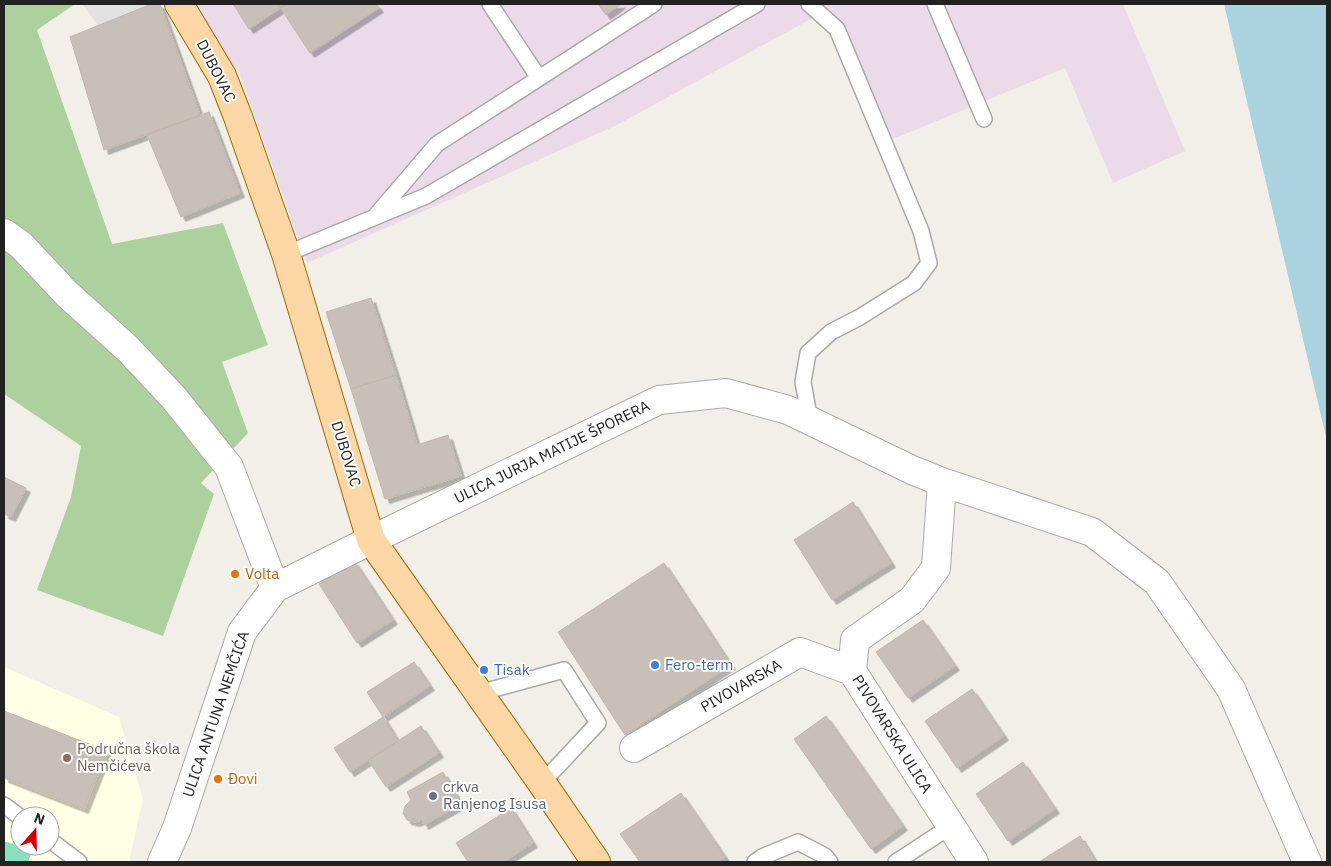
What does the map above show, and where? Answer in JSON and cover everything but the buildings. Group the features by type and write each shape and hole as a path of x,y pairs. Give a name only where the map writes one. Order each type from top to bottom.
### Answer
{"main road":[{"name":"DUBOVAC","path":"179,4 222,76 238,117 286,254 371,540 596,862"}],"street":[{"path":"4,233 21,245 67,294 128,349 174,398 229,467 275,588"},
{"name":"ULICA JURJA MATIJE ŠPORERA","path":"371,540 660,400 726,393 788,410 912,470 942,482 1092,532 1157,582 1231,689 1308,862"},
{"name":"PIVOVARSKA ULICA","path":"942,482 936,568 912,600 855,640 852,671 974,862"},
{"name":"ULICA ANTUNA NEMČIĆA","path":"162,862 177,828 242,632 275,588 371,540"},
{"name":"PIVOVARSKA","path":"634,748 800,652 852,671"}],"lane":[{"path":"490,4 539,78"},
{"path":"375,217 437,144 654,4"},
{"path":"286,254 426,196 757,4"},
{"path":"809,4 837,29 922,232 930,263 914,283 860,317 831,332 808,353 803,382 810,420"},
{"path":"935,4 984,119"},
{"path":"479,693 564,670 598,723 542,783"},
{"path":"896,862 950,826"},
{"path":"755,862 762,857 798,842 825,856 830,862"},
{"path":"60,848 79,862"}],"shaded area":[{"path":"82,4 149,4 98,25"},
{"path":"186,4 1123,4 1185,151 1113,183 1065,68 893,139 820,14 617,125 307,263 239,72 206,34"},
{"name":"Područna škola Nemčićeva","path":"4,667 119,717 143,799 129,862 4,862"}],"green space":[{"path":"4,4 75,4 37,30 112,244 223,223 268,345 222,362 248,433 201,483 214,494 163,636 37,590 71,497 81,446 4,394"},
{"path":"4,841 10,843 10,856 30,856 28,862 4,862"}],"water":[{"path":"1224,4 1327,4 1327,441"}],"place":[{"name":"Volta","path":"235,574"},
{"name":"Fero-term","path":"655,665"},
{"name":"Tisak","path":"484,670"},
{"name":"Područna škola Nemčićeva","path":"67,758"},
{"name":"Đovi","path":"218,779"},
{"name":"crkva Ranjenog Isusa","path":"433,796"}]}
